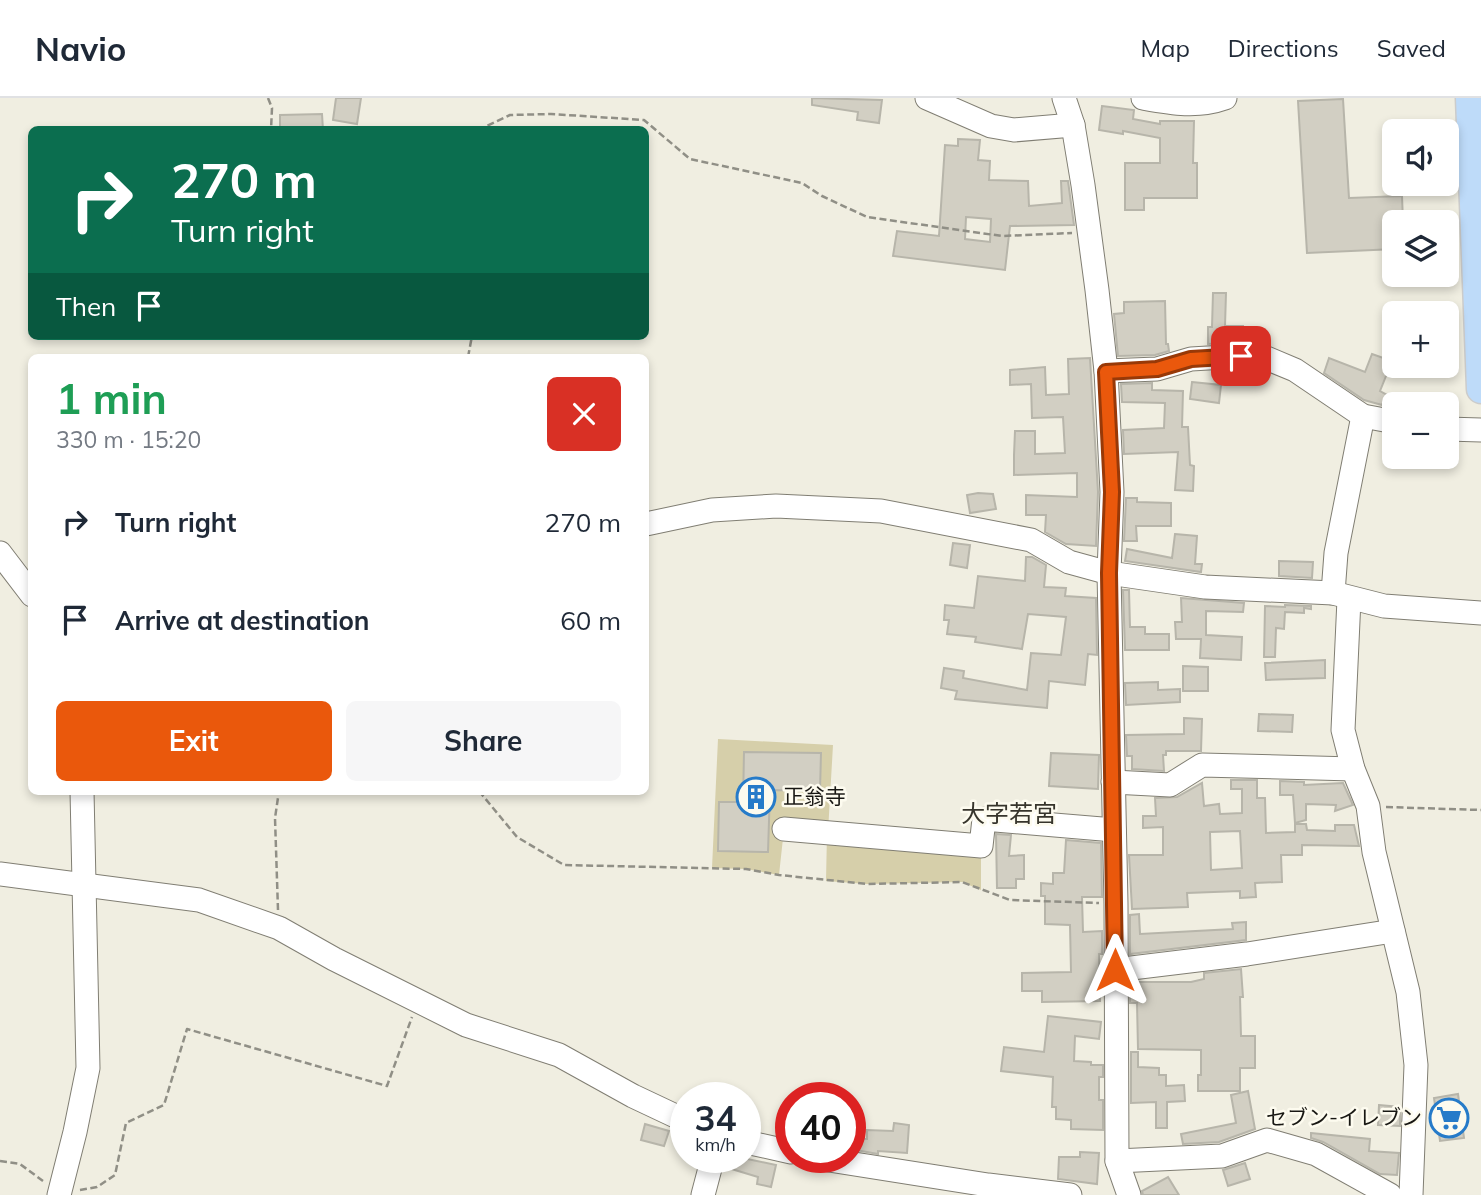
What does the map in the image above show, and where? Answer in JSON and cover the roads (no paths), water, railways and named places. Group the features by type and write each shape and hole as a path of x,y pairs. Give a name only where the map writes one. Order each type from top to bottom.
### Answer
{"main road":[{"path":"1470,98 1481,389"}],"street":[{"path":"927,98 991,126 1014,130 1073,125"},
{"path":"1065,98 1073,125 1090,233 1106,372 1112,492 1109,573 1116,904 1117,1161 1129,1195"},
{"path":"1143,98 1185,105 1211,103 1225,98"},
{"path":"1106,372 1157,369 1191,359 1259,355 1295,370 1363,416 1382,420"},
{"path":"1363,416 1336,553 1341,596 1343,730 1353,769 1368,806 1374,852 1408,992 1416,1065 1411,1195"},
{"path":"1459,429 1481,430"},
{"path":"649,523 712,510 776,506 881,512 1031,540 1069,562 1109,573 1205,587 1341,596 1384,606 1481,613"},
{"path":"11,567 28,590"},
{"path":"1113,782 1170,785 1202,765 1353,769"},
{"path":"59,1194 88,1068 82,795"},
{"path":"784,829 981,846 984,819 1114,830"},
{"path":"0,874 199,900 279,928 334,959 466,1025 559,1055 670,1113"},
{"path":"1115,970 1247,954 1393,931"},
{"path":"1117,1161 1222,1156 1267,1140 1315,1154 1390,1195"},
{"path":"866,1167 988,1190 1070,1195"},
{"path":"703,1195 709,1173"}],"place":[{"name":"正翁寺","path":"756,797"},
{"name":"セブン-イレブン","path":"1449,1118"}],"district":[{"name":"大字若宮","path":"1009,814"}]}
